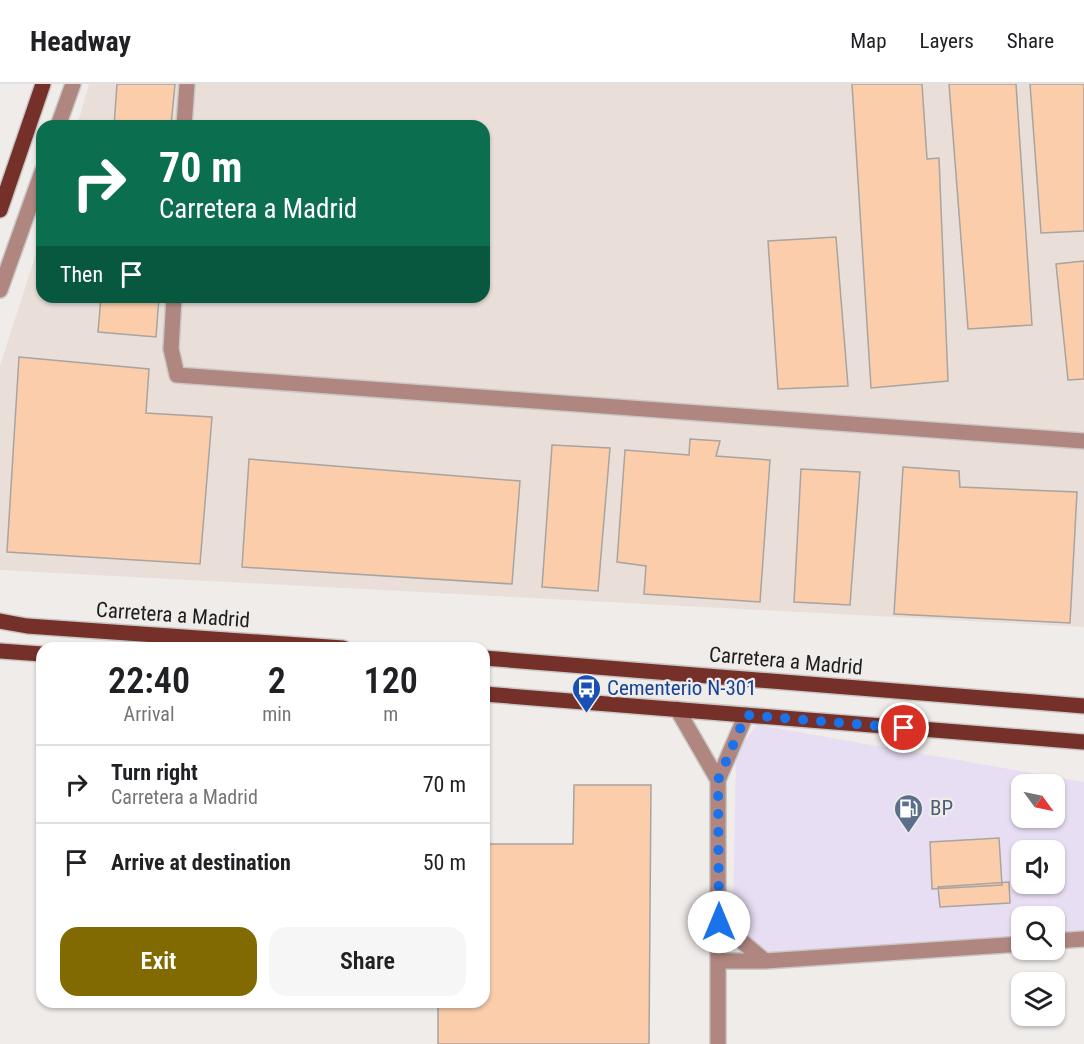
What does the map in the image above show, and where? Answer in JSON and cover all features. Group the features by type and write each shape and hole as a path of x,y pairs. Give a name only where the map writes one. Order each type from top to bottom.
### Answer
{"main road":[{"path":"0,210 43,84"},
{"name":"Carretera a Madrid","path":"0,621 27,626 258,642"},
{"path":"0,651 36,654"},
{"name":"Carretera a Madrid","path":"490,658 1084,706"},
{"path":"490,694 1084,742"}],"street":[{"path":"60,120 73,84"},
{"path":"184,120 187,84"},
{"path":"0,290 36,189"},
{"path":"174,303 171,349 177,375 1084,441"},
{"path":"677,709 718,780"},
{"path":"718,1044 718,780 746,715"},
{"path":"719,922 765,961"},
{"path":"1065,940 1084,939"},
{"path":"719,961 765,961 1011,945"}],"shaded area":[{"path":"89,84 1084,84 1084,627 0,570 0,366 36,254 36,303 490,303 490,120 79,120"},
{"name":"BP","path":"757,725 1038,774 1011,774 1011,828 1065,828 1065,779 1084,782 1084,931 1065,932 1065,906 1011,906 1011,936 767,954 747,942 733,918 736,752"}],"building":[{"path":"117,84 175,84 172,120 114,120"},
{"path":"852,84 922,84 927,159 939,158 948,381 871,388"},
{"path":"949,84 1016,84 1032,325 968,329"},
{"path":"1030,84 1084,84 1084,231 1041,233"},
{"path":"836,237 848,386 778,389 768,241"},
{"path":"1084,261 1084,379 1068,380 1056,264"},
{"path":"100,303 159,303 156,337 98,332"},
{"path":"19,357 149,369 146,413 212,417 200,564 7,552"},
{"path":"690,439 720,441 716,456 770,460 760,602 644,594 646,566 617,562 625,450 689,455"},
{"path":"552,445 610,448 598,591 542,587"},
{"path":"249,459 520,481 512,584 242,567"},
{"path":"903,467 959,471 960,487 1077,492 1070,623 894,614"},
{"path":"801,469 860,472 850,605 794,602"},
{"path":"574,785 651,785 649,1044 438,1044 438,1008 490,1008 490,844 573,844"},
{"path":"999,838 1002,885 932,889 930,842"},
{"path":"1009,882 1010,903 940,907 938,887"}],"place":[{"name":"Cementerio N-301","path":"586,714"},
{"name":"BP","path":"909,834"}],"route":[{"path":"719,922 718,780 746,715 904,728"}]}
